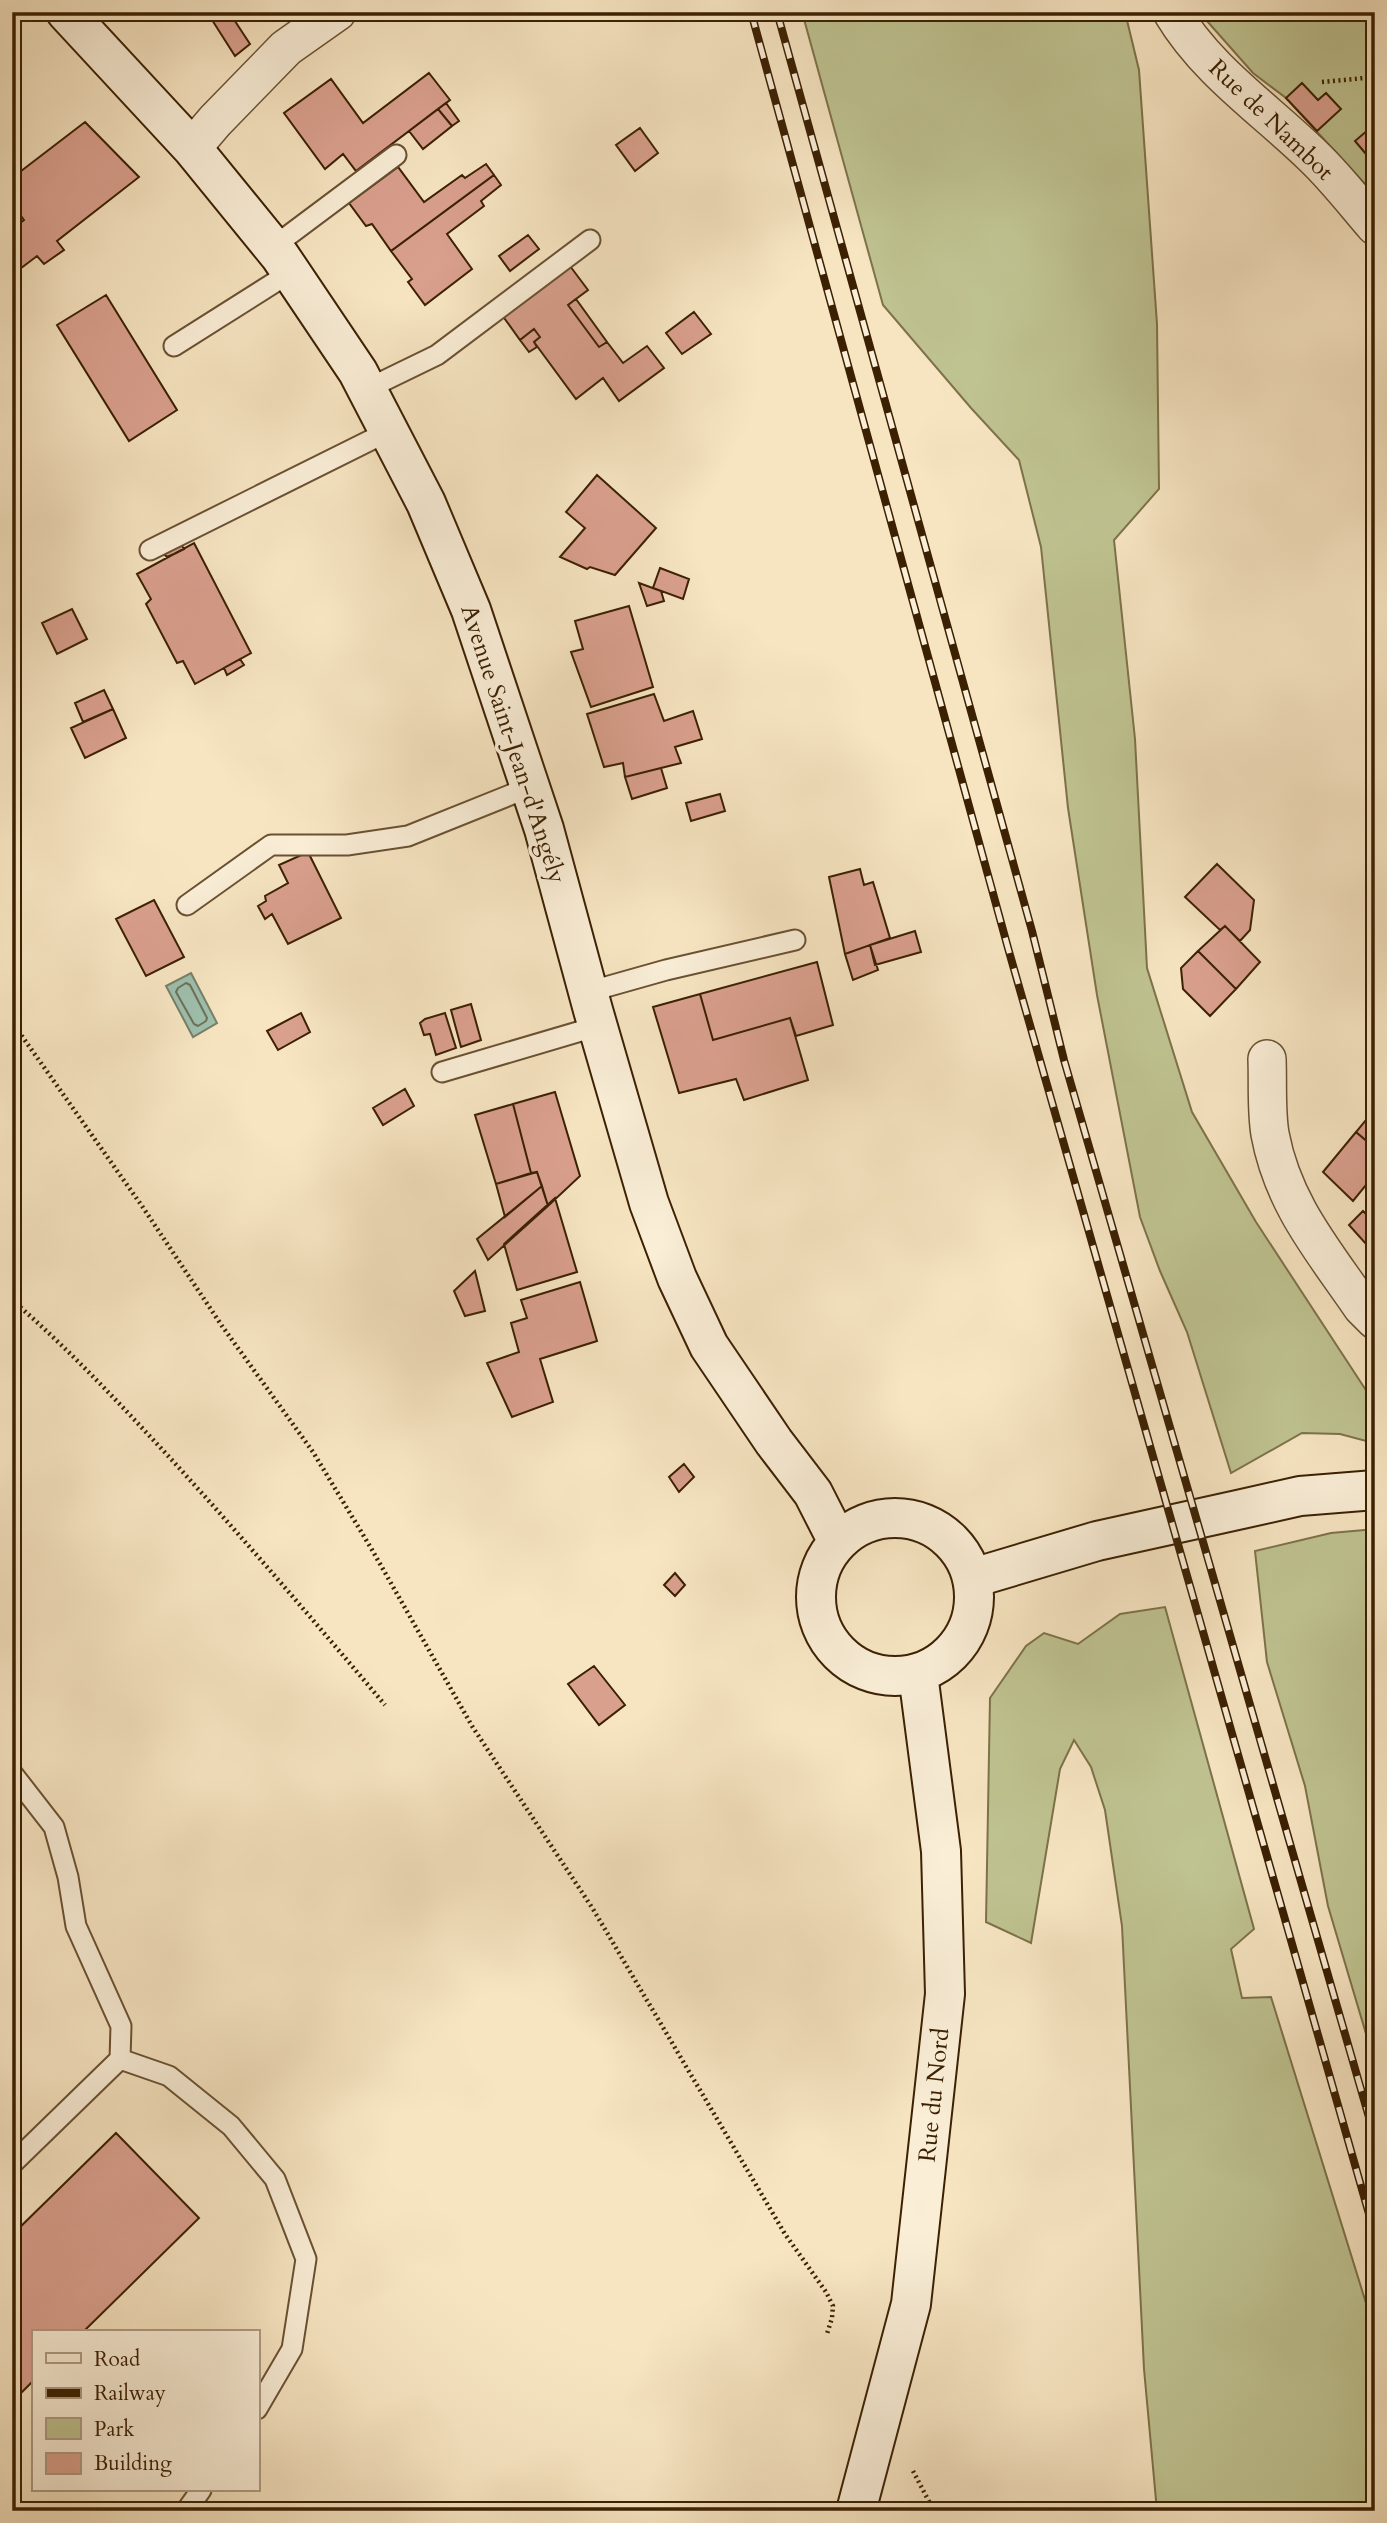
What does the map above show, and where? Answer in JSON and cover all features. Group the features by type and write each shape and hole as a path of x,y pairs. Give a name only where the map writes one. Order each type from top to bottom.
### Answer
{"main road":[{"name":"Avenue Saint-Jean-d'Angély","path":"66,12 192,148 282,260 358,372 426,503 467,598 544,829 649,1203 677,1278 709,1346 774,1442 813,1493 838,1542"},
{"path":"973,1578 1097,1541 1300,1496 1375,1490"},
{"path":"899,1517 932,1525 958,1547 973,1578 974,1608 964,1636 944,1660 918,1674 888,1677 859,1669 836,1650 820,1625 816,1596 821,1567 838,1542 865,1523 899,1517"},
{"name":"Rue du Nord","path":"856,2511 911,2304 945,1994 941,1850 918,1674"}],"street":[{"path":"192,148 286,48 337,12"},
{"name":"Rue de Nambot","path":"1172,12 1187,38 1227,80 1316,159 1375,226"},
{"path":"1267,1059 1270,1133 1286,1191 1298,1214 1375,1320"}],"lane":[{"path":"174,346 282,260 396,155"},
{"path":"367,388 437,355 590,240"},
{"path":"150,550 389,431"},
{"path":"187,905 271,845 346,845 408,836 530,788"},
{"path":"442,1072 593,1009 666,970 795,940"},
{"path":"12,1773 54,1827 68,1877 76,1926 121,2026 120,2059 12,2164"},
{"path":"120,2059 169,2076 231,2126 275,2179 306,2259 292,2349 259,2406"},
{"path":"186,2511 200,2492"}],"path":[{"path":"1322,82 1364,78 1375,73"},
{"path":"12,1022 325,1472 472,1726 593,1909 785,2234 826,2292 833,2305 827,2334"},
{"path":"12,1300 91,1374 162,1450 253,1549 385,1705"}],"green space":[{"path":"802,12 1125,12 1139,70 1157,324 1159,489 1114,540 1135,739 1147,968 1192,1112 1256,1222 1375,1404 1375,1435 1366,1441 1340,1434 1302,1433 1231,1473 1187,1332 1140,1217 1097,995 1068,808 1041,547 1019,460 883,305"},
{"path":"1199,12 1375,12 1375,195 1286,98 1253,73"},
{"path":"1375,1529 1375,1613 1371,1617 1375,1631 1375,2064 1328,1906 1305,1786 1267,1662 1255,1551 1331,1533"},
{"path":"1165,1607 1254,1929 1231,1949 1242,1998 1271,1997 1375,2332 1375,2511 1157,2511 1144,2369 1122,1926 1105,1810 1091,1767 1074,1740 1060,1769 1031,1943 986,1922 990,1698 1026,1646 1044,1633 1078,1644 1120,1614"}],"water":[{"path":"191,973 217,1023 193,1037 166,986"}],"building":[{"path":"207,12 229,12 250,44 235,56"},
{"path":"429,73 450,100 356,171 343,154 325,169 284,113 331,79 363,123"},
{"path":"1302,83 1318,100 1326,93 1341,109 1317,131 1286,98"},
{"path":"446,103 459,121 452,126 438,109"},
{"path":"438,109 452,126 423,149 409,131"},
{"path":"85,122 139,177 57,241 64,250 44,264 37,256 12,275 12,229 24,220 12,204 12,178"},
{"path":"640,128 658,153 635,171 616,145"},
{"path":"1369,129 1375,135 1375,147 1366,154 1355,141"},
{"path":"486,164 494,175 391,251 372,224 366,226 349,203 398,167 424,202 462,175 465,178"},
{"path":"494,175 501,185 481,201 484,206 447,234 472,269 425,305 408,282 412,279 391,251"},
{"path":"12,204 24,220 12,229"},
{"path":"528,235 539,249 510,271 499,256"},
{"path":"570,266 588,290 568,305 599,347 607,342 623,363 647,346 664,368 619,401 603,378 576,399 534,342 540,337 534,329 520,340 502,315"},
{"path":"106,295 177,410 129,441 57,325"},
{"path":"576,299 607,342 599,347 568,305"},
{"path":"694,312 711,334 682,354 666,333"},
{"path":"534,329 540,337 534,342 537,347 529,352 520,340"},
{"path":"597,475 656,528 615,575 590,567 587,569 560,557 585,528 566,512"},
{"path":"180,543 184,549 167,557 162,552"},
{"path":"194,543 251,653 195,684 183,661 177,663 146,604 151,599 137,574"},
{"path":"660,568 689,579 683,599 653,588"},
{"path":"639,583 661,591 664,601 647,606"},
{"path":"629,606 653,687 591,707 571,652 583,649 575,621"},
{"path":"72,609 87,639 57,654 42,623"},
{"path":"240,659 244,665 227,675 224,668"},
{"path":"104,690 113,709 83,722 75,703"},
{"path":"654,694 664,721 693,711 702,739 675,747 681,763 625,777 623,763 604,767 587,714"},
{"path":"113,709 126,738 85,758 71,728"},
{"path":"661,768 667,788 632,799 625,777"},
{"path":"720,794 725,811 691,821 686,803"},
{"path":"308,852 341,918 288,944 272,914 265,919 258,906 266,901 265,896 288,883 279,865"},
{"path":"1217,864 1254,900 1250,930 1240,941 1225,926 1220,930 1185,897"},
{"path":"860,869 864,885 873,882 890,938 845,954 829,877"},
{"path":"154,900 184,957 146,976 116,919"},
{"path":"1225,926 1260,962 1236,989 1198,951"},
{"path":"915,931 921,952 875,965 870,945"},
{"path":"870,945 878,970 853,980 845,954"},
{"path":"1198,951 1236,989 1210,1016 1183,989 1181,968"},
{"path":"817,962 833,1025 796,1036 790,1018 713,1040 700,994"},
{"path":"700,994 713,1040 790,1018 808,1080 744,1100 736,1079 679,1093 653,1007"},
{"path":"471,1004 481,1040 461,1047 451,1010"},
{"path":"301,1013 310,1032 278,1050 267,1031"},
{"path":"445,1013 456,1048 436,1055 430,1034 424,1035 420,1023"},
{"path":"405,1089 414,1106 383,1125 373,1108"},
{"path":"555,1092 580,1176 548,1206 537,1172 531,1173 513,1104"},
{"path":"513,1104 531,1173 496,1184 475,1115"},
{"path":"1375,1109 1375,1148 1356,1132"},
{"path":"1356,1132 1375,1148 1375,1174 1353,1201 1323,1172"},
{"path":"537,1172 542,1186 505,1217 496,1184"},
{"path":"542,1186 548,1206 488,1260 477,1239"},
{"path":"555,1198 577,1272 517,1290 504,1244"},
{"path":"1363,1211 1375,1223 1375,1254 1349,1225"},
{"path":"475,1271 485,1311 465,1316 454,1291"},
{"path":"580,1282 597,1341 540,1359 553,1402 512,1417 487,1363 519,1352 511,1323 527,1318 521,1300"},
{"path":"684,1464 694,1477 679,1492 669,1477"},
{"path":"675,1573 685,1585 675,1596 664,1585"},
{"path":"594,1666 625,1705 599,1725 568,1684"},
{"path":"116,2133 199,2218 85,2330 32,2330 32,2382 12,2402 12,2235"}],"railway":[{"path":"751,12 1008,948 1375,2235"},
{"path":"777,12 1032,931 1064,1060 1375,2138"}]}
